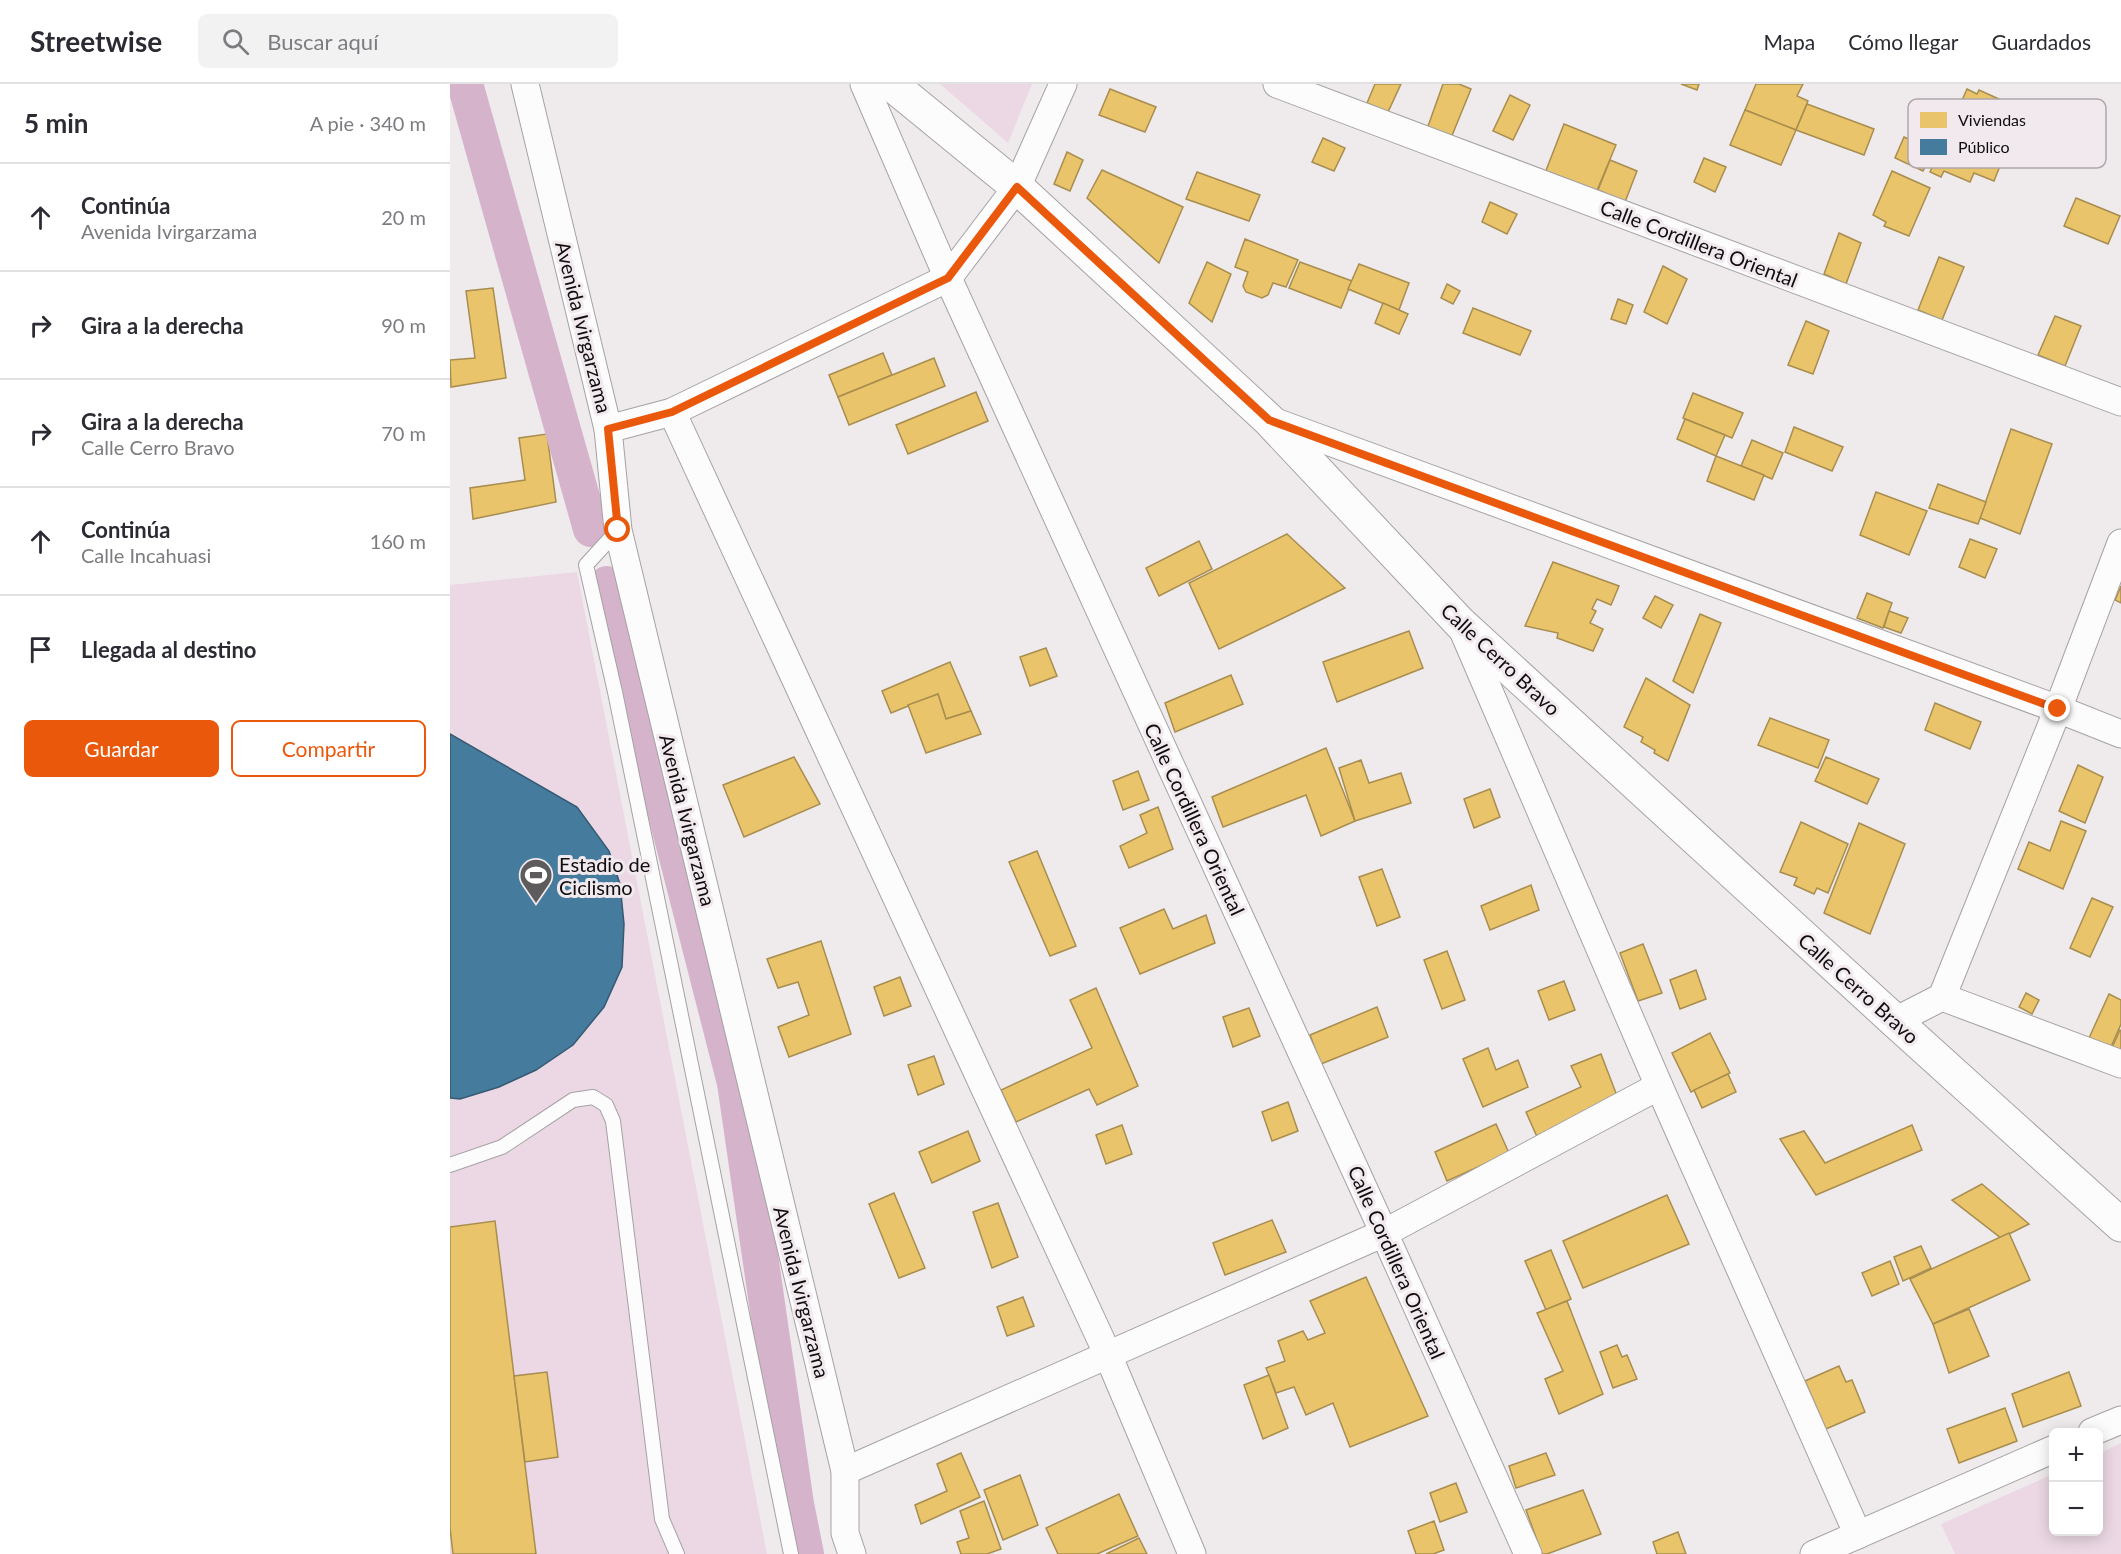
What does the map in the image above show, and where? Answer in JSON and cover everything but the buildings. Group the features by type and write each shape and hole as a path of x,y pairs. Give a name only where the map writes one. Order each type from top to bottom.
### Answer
{"street":[{"name":"Avenida Ivirgarzama","path":"525,84 608,429 618,530 845,1471 845,1533 852,1554"},
{"name":"Calle Cordillera Oriental","path":"864,84 948,278 1528,1554"},
{"name":"Calle Cerro Bravo","path":"891,84 1017,187 1269,420 1460,623 2121,1225"},
{"path":"608,429 672,412 948,278 1017,187 1063,84"},
{"name":"Calle Cordillera Oriental","path":"1277,84 2121,402"},
{"path":"672,412 1108,1355 1192,1554"},
{"path":"1269,420 2121,734"},
{"path":"1895,1021 1942,997 2058,709 2121,543"},
{"path":"1460,623 1659,1086 1858,1535"},
{"path":"1942,997 2121,1064"},
{"path":"845,1471 1384,1233 1659,1086"},
{"path":"2102,1428 2121,1420"},
{"path":"1814,1554 2049,1451"}],"lane":[{"path":"618,530 586,565 618,704 791,1554"},
{"path":"450,1165 502,1147 573,1100 593,1097 606,1105 613,1121 662,1519 677,1554"}],"shaded area":[{"path":"940,84 1032,84 1008,143"},
{"path":"577,572 767,1554 450,1554 450,585"},
{"path":"2121,1443 2121,1554 1955,1554 1941,1524 2049,1476 2049,1536 2103,1536 2103,1452"}],"waterway":[{"path":"465,84 591,529"},
{"path":"607,584 735,1083 796,1504 806,1554"}],"place":[{"name":"Estadio de Ciclismo","path":"536,904"}],"route":[{"path":"618,530 608,429 672,412 948,278 1017,187 1269,420 2058,709"}]}
